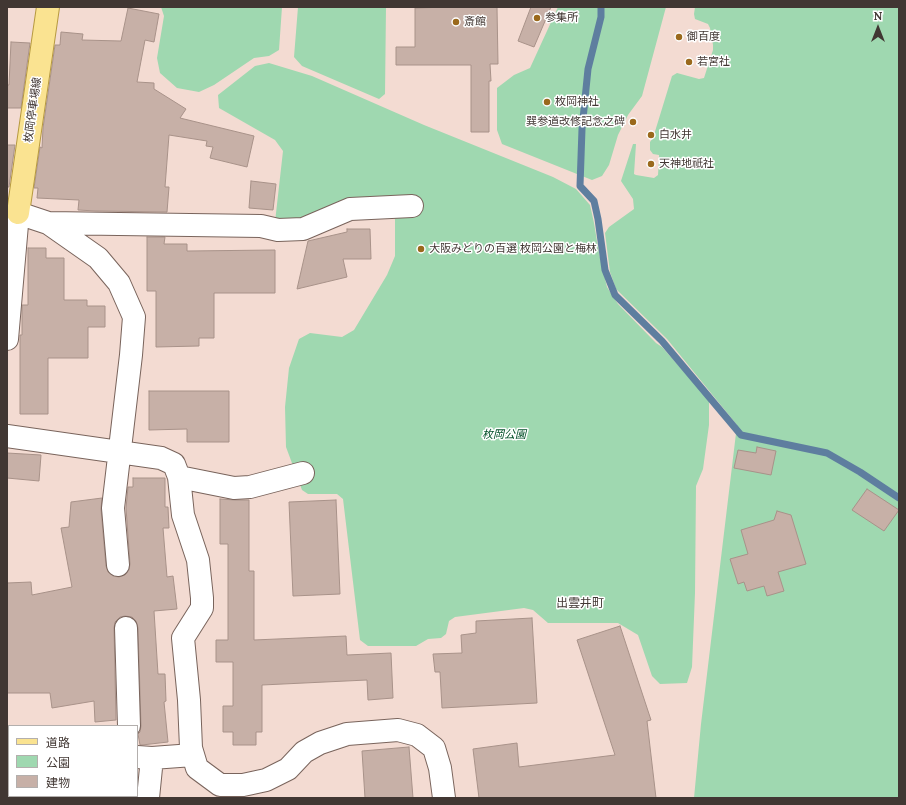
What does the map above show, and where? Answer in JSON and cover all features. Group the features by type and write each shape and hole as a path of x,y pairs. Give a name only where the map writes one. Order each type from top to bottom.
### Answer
{"main road":[{"name":"枚岡停車場線","path":"15,204 48,7"}],"street":[{"path":"8,326 15,204 48,223 98,258 119,283 134,318 113,508 118,565"},
{"path":"48,223 261,226 278,230 303,229 350,209 412,206"},
{"path":"7,436 161,458 174,464 179,477 183,515 198,560 202,598 202,608 182,638 189,700 191,748 197,768 220,785 244,786 266,780 288,769 304,752 320,743 347,734 398,730 417,735 434,748 440,768 444,798"},
{"path":"179,477 234,488 250,488 303,473"},
{"path":"126,628 129,725"},
{"path":"148,798 144,757 193,755"}],"green space":[{"path":"161,7 282,7 279,50 269,56 254,58 214,85 199,92 177,88 160,73 157,58 164,16"},
{"path":"298,7 386,7 385,94 379,99 302,66 294,57"},
{"path":"558,7 666,7 642,96 628,115 618,135 609,165 602,176 592,180 502,144 497,130 497,88 514,75 530,68"},
{"path":"695,7 899,7 899,798 694,798 701,724 737,425 667,339 616,289 610,272 605,233 609,227 634,209 633,199 621,181 633,144 636,144 634,174 654,178 658,175 659,155 653,154 650,150 650,142 653,138 672,76 677,73 699,79 704,78 713,50 713,45 708,24 695,19"},
{"name":"枚岡公園","path":"269,63 312,76 424,125 553,177 576,189 590,205 607,287 618,304 656,343 662,347 709,400 709,425 703,469 696,486 695,593 692,667 687,683 660,684 652,676 638,635 618,623 548,623 533,610 524,608 455,617 449,621 446,634 441,638 428,639 416,646 368,646 360,640 343,499 337,494 308,494 302,490 286,447 285,407 289,368 299,339 310,333 342,337 354,330 387,275 395,256 395,220 392,200 302,223 275,222 283,151 275,140 219,108 218,95 255,66"}],"building":[{"path":"497,7 498,64 490,64 491,81 489,81 489,132 471,132 471,65 396,65 396,47 415,47 415,8"},
{"name":"参集所","path":"531,7 551,7 534,47 518,41"},
{"path":"128,8 159,14 154,42 145,40 137,82 154,83 154,89 186,109 180,118 254,136 247,167 210,158 213,147 206,146 207,141 169,135 165,187 169,187 167,212 78,210 79,200 37,198 38,188 34,188 40,147 42,148 43,128 55,45 60,45 61,32 83,34 82,40 121,41"},
{"path":"11,42 30,43 21,108 7,108 7,85 9,85"},
{"path":"7,145 15,145 9,187 7,187"},
{"path":"251,181 276,184 273,210 249,208"},
{"path":"347,229 370,229 371,259 343,259 347,277 297,289 308,241 347,232"},
{"path":"147,237 165,237 164,244 187,244 187,251 275,250 275,293 214,293 214,338 199,338 199,346 156,347 156,291 147,291"},
{"path":"28,248 46,248 46,258 64,258 64,300 87,300 87,306 105,306 105,327 88,327 88,358 48,358 48,414 20,414 20,335 22,335 22,305 28,305"},
{"path":"149,391 229,391 229,442 187,442 187,429 149,430"},
{"path":"757,447 776,451 771,475 734,468 738,450 756,453"},
{"path":"7,453 41,455 39,481 7,478"},
{"path":"133,478 165,478 165,507 168,507 169,528 163,528 167,577 173,576 177,609 154,611 158,674 165,674 166,701 164,702 168,742 142,745 140,745 138,734 141,726 138,628 136,621 132,617 120,617 115,622 114,628 116,720 95,722 94,701 52,708 50,693 7,693 7,583 31,582 32,595 72,587 61,528 69,527 71,502 102,498 101,509 106,566 108,572 113,576 119,577 125,575 129,570 130,564 126,508 128,487 133,487"},
{"path":"867,489 899,510 884,531 852,510"},
{"path":"220,499 249,500 249,571 254,571 254,640 346,636 347,655 391,653 393,698 368,700 367,680 262,685 262,732 256,732 256,745 233,745 233,732 223,732 223,706 233,706 233,662 216,662 216,640 228,640 228,544 220,544"},
{"path":"336,500 340,594 293,596 289,502"},
{"path":"777,511 791,515 806,564 778,572 784,591 767,596 764,586 747,591 744,582 738,584 730,559 748,554 741,530 774,520"},
{"path":"532,618 537,703 442,708 440,672 435,672 433,654 462,653 461,635 476,633 476,621"},
{"path":"620,626 651,720 647,721 656,798 479,798 473,749 517,743 519,767 615,755 577,640"},
{"path":"409,747 413,798 365,798 362,751"}],"waterway":[{"path":"601,7 601,17 588,69 582,129 580,186 594,201 605,270 615,295 662,341 741,435 827,453 860,472 899,498"}],"place":[{"name":"参集所","path":"537,18"},
{"name":"斎館","path":"456,22"},
{"name":"御百度","path":"679,37"},
{"name":"若宮社","path":"689,62"},
{"name":"枚岡神社","path":"547,102"},
{"name":"巽参道改修記念之碑","path":"633,122"},
{"name":"白水井","path":"651,135"},
{"name":"天神地祇社","path":"651,164"},
{"name":"大阪みどりの百選 枚岡公園と梅林","path":"421,249"}],"district":[{"name":"出雲井町","path":"580,604"}]}
